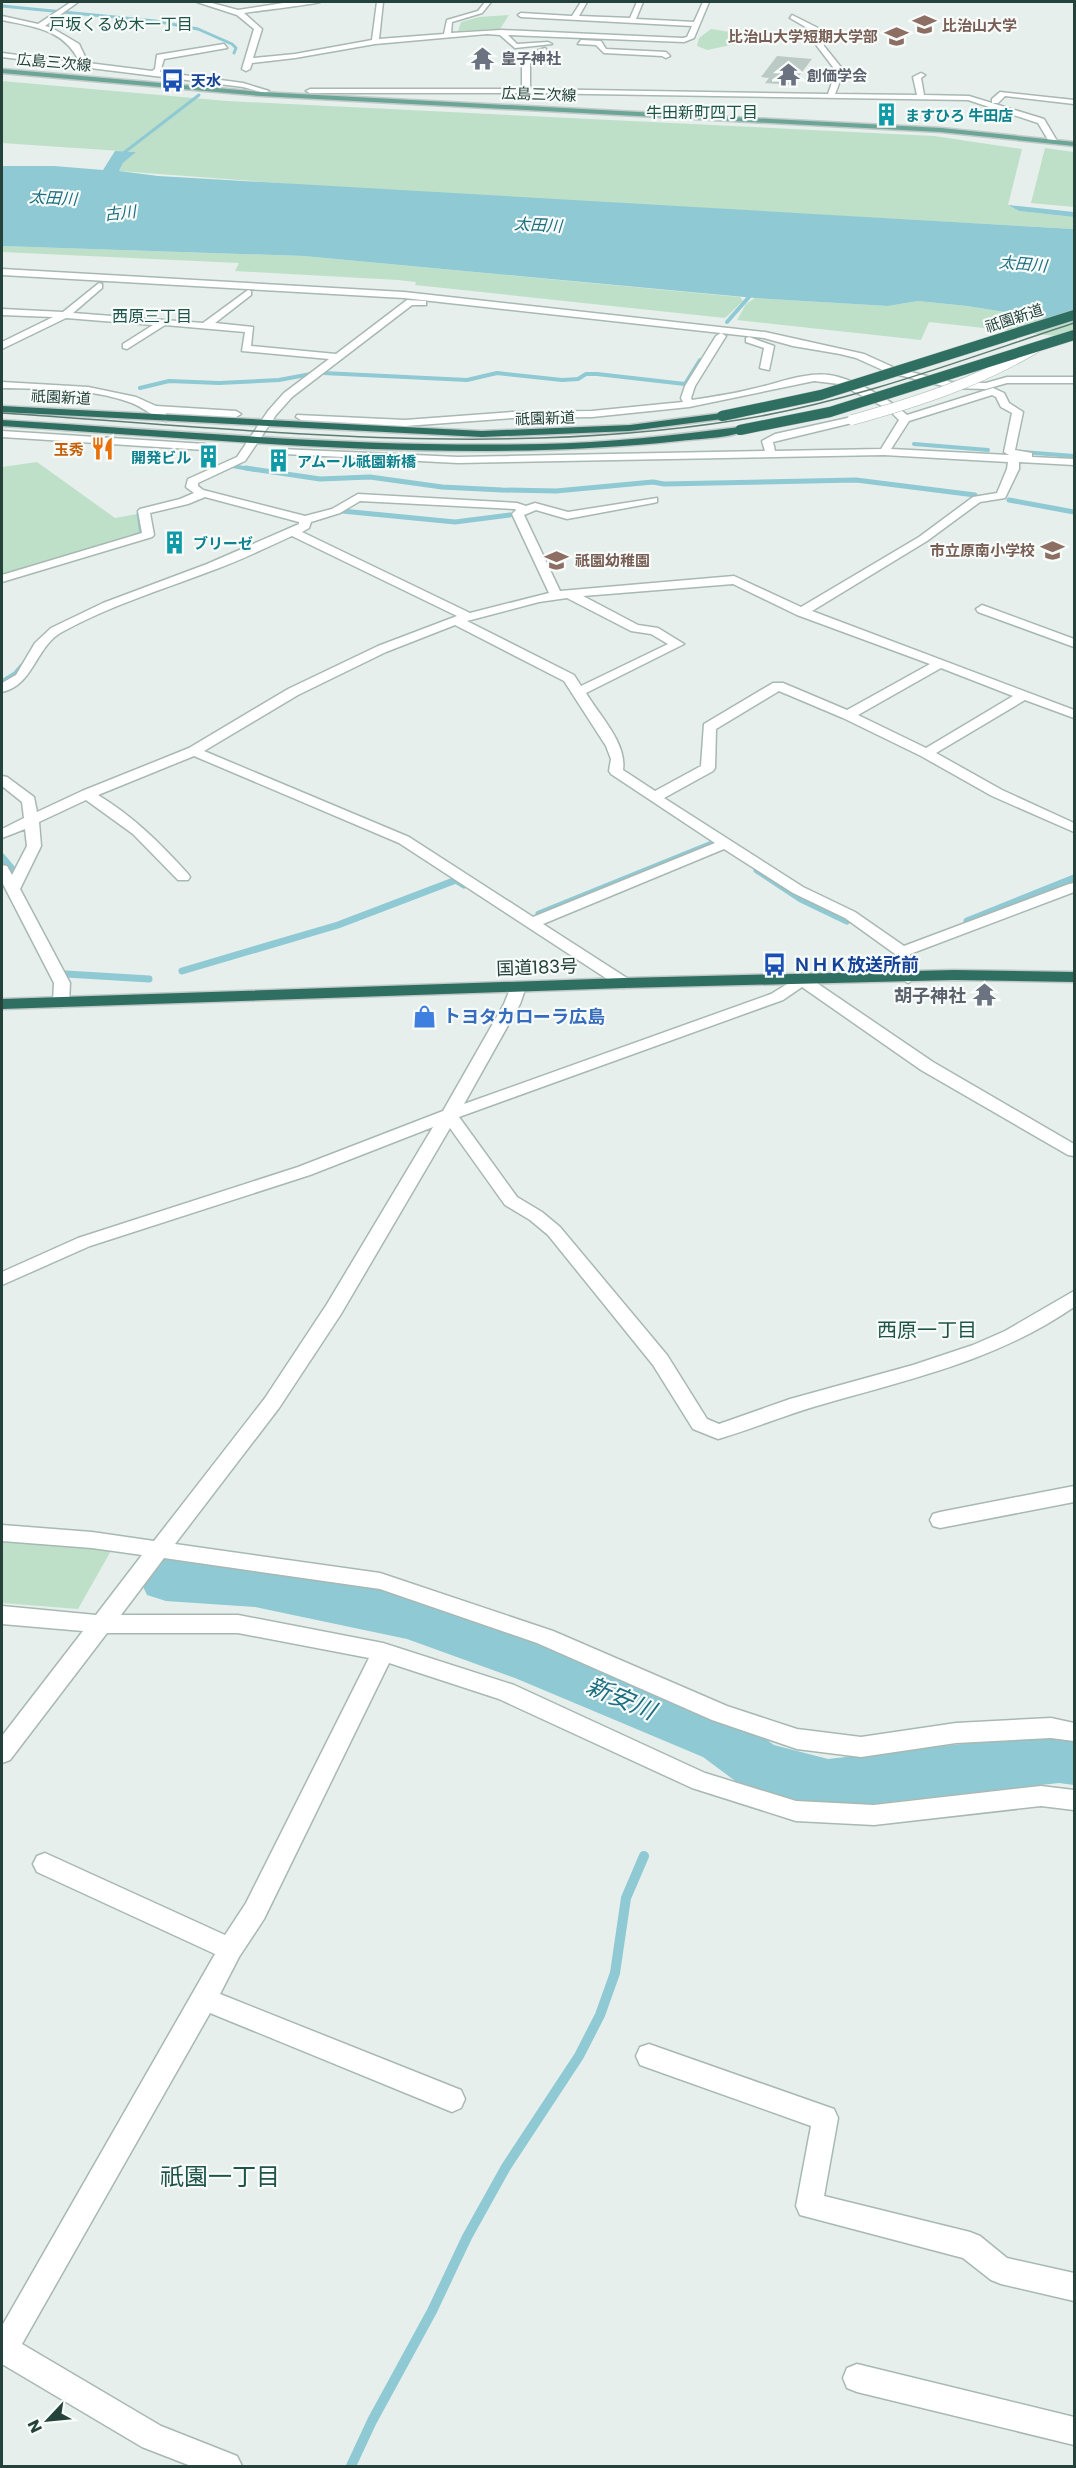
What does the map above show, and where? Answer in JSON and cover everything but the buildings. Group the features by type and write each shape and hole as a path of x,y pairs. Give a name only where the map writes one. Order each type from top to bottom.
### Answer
{"highway":[{"name":"祇園新道","path":"2,409 482,434 630,428 722,416 821,395 1074,315"},
{"name":"祇園新道","path":"2,423 385,446 567,447 638,442 740,430 830,412 1073,336"},
{"name":"国道183号","path":"2,1004 624,983 908,978 954,975 1074,977"}],"main road":[{"name":"広島三次線","path":"2,69 263,93 807,121 1052,139"},
{"name":"広島三次線","path":"263,93 808,117 1074,141"}],"street":[{"path":"40,26 75,2"},
{"path":"2,55 243,85 263,93 267,86 246,69 258,29 253,22 234,12 218,5 200,2"},
{"path":"234,12 298,2 316,2"},
{"path":"375,42 380,2"},
{"path":"447,35 449,21 480,12 488,2"},
{"path":"574,18 584,2"},
{"path":"632,21 640,2"},
{"path":"248,61 295,56 375,42 501,32 676,40 690,38 706,2"},
{"path":"521,15 696,24"},
{"path":"792,17 819,32 822,38 819,42 820,49 832,58 840,71 831,96"},
{"path":"2,18 50,29 76,46 85,65"},
{"path":"501,32 514,46 561,41 598,43 604,51 666,54 666,56"},
{"path":"568,44 578,42"},
{"path":"153,74 159,70 160,57 224,46"},
{"path":"526,91 526,56 558,47"},
{"path":"921,75 917,77 921,97"},
{"path":"310,91 526,91 969,98 1041,121 1052,139"},
{"path":"361,96 443,91"},
{"path":"995,101 1003,94 1074,102"},
{"path":"2,272 206,282 404,296 765,335 851,354 891,370 951,385 986,386 1007,380 1074,380"},
{"path":"2,281 99,286 65,315 2,346"},
{"path":"205,326 248,293"},
{"path":"524,510 517,506 461,505 358,497 336,511 305,520 204,494 194,489 192,482 238,461 263,424 288,395 410,302 664,327 721,336 769,346 765,368"},
{"path":"2,312 250,329 246,349 338,357"},
{"path":"127,346 162,323"},
{"path":"689,404 686,398 690,386 721,336"},
{"path":"771,454 767,441 905,406 1018,360 1037,347"},
{"path":"301,417 405,423 512,414 591,414 689,404 814,378 829,378 843,382 892,406 905,419"},
{"path":"884,452 905,419 993,391 1036,384 1074,386"},
{"path":"2,385 30,385 118,395 156,409 236,414"},
{"path":"993,391 1000,395 1005,405 1018,412 1009,452 1051,458 1052,461"},
{"path":"156,409 166,418"},
{"path":"477,417 482,434"},
{"path":"121,441 156,432"},
{"path":"2,434 205,447"},
{"path":"385,446 395,454 416,459"},
{"path":"285,451 458,460 884,452 1074,462"},
{"path":"801,612 923,539 977,499 1001,496 1013,469 1013,459"},
{"path":"2,579 148,535 144,511 184,502 204,494"},
{"path":"578,692 678,644 654,631 634,628 562,595 518,514 535,506 567,516 653,500"},
{"path":"2,688 21,677 39,646 55,631 107,606 211,567 292,532 305,526 305,520"},
{"path":"292,532 463,619 569,678 613,746 618,759 616,771 798,890 850,915 902,952 908,978"},
{"path":"2,834 87,794 194,751 293,692 382,649 463,619 562,595 734,580 801,612 1074,714"},
{"path":"982,609 1074,643"},
{"path":"848,715 940,664"},
{"path":"656,797 708,768 709,727 778,686 848,715 926,753 997,793 1074,828"},
{"path":"926,753 1024,695"},
{"path":"194,751 405,840 624,983"},
{"path":"2,780 29,801 32,818 34,846 13,888"},
{"path":"87,794 112,808 144,833 183,877"},
{"path":"531,922 726,843"},
{"path":"2,869 62,983 61,1002"},
{"path":"902,952 1074,887"},
{"path":"2,1279 84,1242 304,1171 449,1114 777,997 802,980 927,1066 1074,1151"},
{"path":"2,1753 278,1394 334,1309 449,1114 512,1004 518,987"},
{"path":"449,1114 511,1201 536,1216 554,1231 660,1360 700,1424 718,1432 808,1401 981,1352 1053,1314 1074,1298"},
{"path":"940,1520 1074,1494"},
{"path":"2,1533 92,1540 380,1581 545,1636 720,1713 797,1739 861,1747 956,1733 1051,1728 1074,1732"},
{"path":"2,1615 101,1624 238,1624 383,1652 506,1692 700,1781 796,1811 874,1815 1041,1796 1074,1800"},
{"path":"228,2466 152,2437 3,2349 204,1999 230,1949 255,1911 383,1652"},
{"path":"45,1864 230,1949"},
{"path":"204,1999 452,2099"},
{"path":"649,2056 825,2118 809,2206 970,2247 1001,2270 1074,2287"},
{"path":"857,2378 1074,2431"}],"green space":[{"path":"509,15 500,29 458,31 461,22 479,17"},
{"path":"711,29 736,33 728,40 736,44 707,50 697,46 699,38"},
{"path":"2,81 227,101 934,136 1022,149 1008,205 1019,211 1074,217 1074,229 344,188 119,171 123,163 135,152 2,143"},
{"path":"1045,148 1074,152 1074,207 1031,203"},
{"path":"2,246 304,256 740,297 743,301 725,318 415,285 416,282 398,280 235,271 239,263 2,252"},
{"path":"755,298 888,306 918,301 967,306 1074,323 1074,338 929,322 921,340 737,320 746,304"},
{"path":"37,462 115,518 137,514 140,534 2,575 2,467"},
{"path":"2,1539 112,1549 78,1609 2,1603"}],"water":[{"path":"115,151 136,152 123,163 119,171 158,176 1074,229 1074,323 967,306 918,301 888,306 755,298 304,256 2,246 2,166 54,166 103,170"},
{"path":"1008,205 1074,212 1074,217 1019,211"}],"waterway":[{"path":"2,6 155,21 198,29 232,44 236,48 234,53"},
{"path":"117,158 199,95"},
{"path":"727,322 749,297"},
{"path":"323,373 467,380 497,373 562,380 578,379 586,374 597,374 685,384 700,360"},
{"path":"140,388 169,381 219,383 279,380 311,374"},
{"path":"914,444 988,450"},
{"path":"1022,452 1074,456"},
{"path":"232,466 256,470"},
{"path":"246,468 320,479 370,477 442,487 502,490 556,491 653,482 664,484 856,480 975,495"},
{"path":"1009,500 1074,512"},
{"path":"342,511 455,522 510,515"},
{"path":"135,536 142,534 139,514"},
{"path":"2,682 15,674 22,666"},
{"path":"539,914 717,842"},
{"path":"2,857 13,870"},
{"path":"757,870 801,899 847,921"},
{"path":"967,921 1074,878"},
{"path":"182,971 338,925 456,880 464,885"},
{"path":"66,974 149,979"},
{"name":"新安川","path":"166,1580 255,1586 410,1618 534,1662 723,1740 758,1766 828,1784 1059,1758 1074,1761"},
{"path":"746,1775 758,1766"},
{"path":"741,1779 748,1774"},
{"path":"351,2466 372,2421 432,2311 467,2237 506,2167 579,2056 600,2015 615,1973 626,1898 644,1856"}],"tram line":[{"path":"2,413 278,433 370,437 555,438 647,432 738,420 824,402 908,378 1074,323"}],"place":[{"name":"比治山大学","path":"924,25"},
{"name":"比治山大学短期大学部","path":"896,36"},
{"name":"皇子神社","path":"483,58"},
{"name":"創価学会","path":"789,75"},
{"name":"天水","path":"173,80"},
{"name":"ますひろ 牛田店","path":"887,115"},
{"name":"玉秀","path":"102,449"},
{"name":"開発ビル","path":"209,457"},
{"name":"アムール祇園新橋","path":"279,461"},
{"name":"ブリーゼ","path":"175,543"},
{"name":"市立原南小学校","path":"1053,550"},
{"name":"祇園幼稚園","path":"557,560"},
{"name":"ＮＨＫ放送所前","path":"775,964"},
{"name":"胡子神社","path":"984,995"},
{"name":"トヨタカローラ広島","path":"425,1016"}],"district":[{"name":"戸坂くるめ木一丁目","path":"121,24"},
{"name":"牛田新町四丁目","path":"702,112"},
{"name":"西原三丁目","path":"152,316"},
{"name":"西原一丁目","path":"927,1330"},
{"name":"祇園一丁目","path":"220,2176"}],"water label":[{"name":"太田川","path":"53,198"},
{"name":"古川","path":"120,213"},
{"name":"太田川","path":"538,225"},
{"name":"太田川","path":"1023,264"}]}
